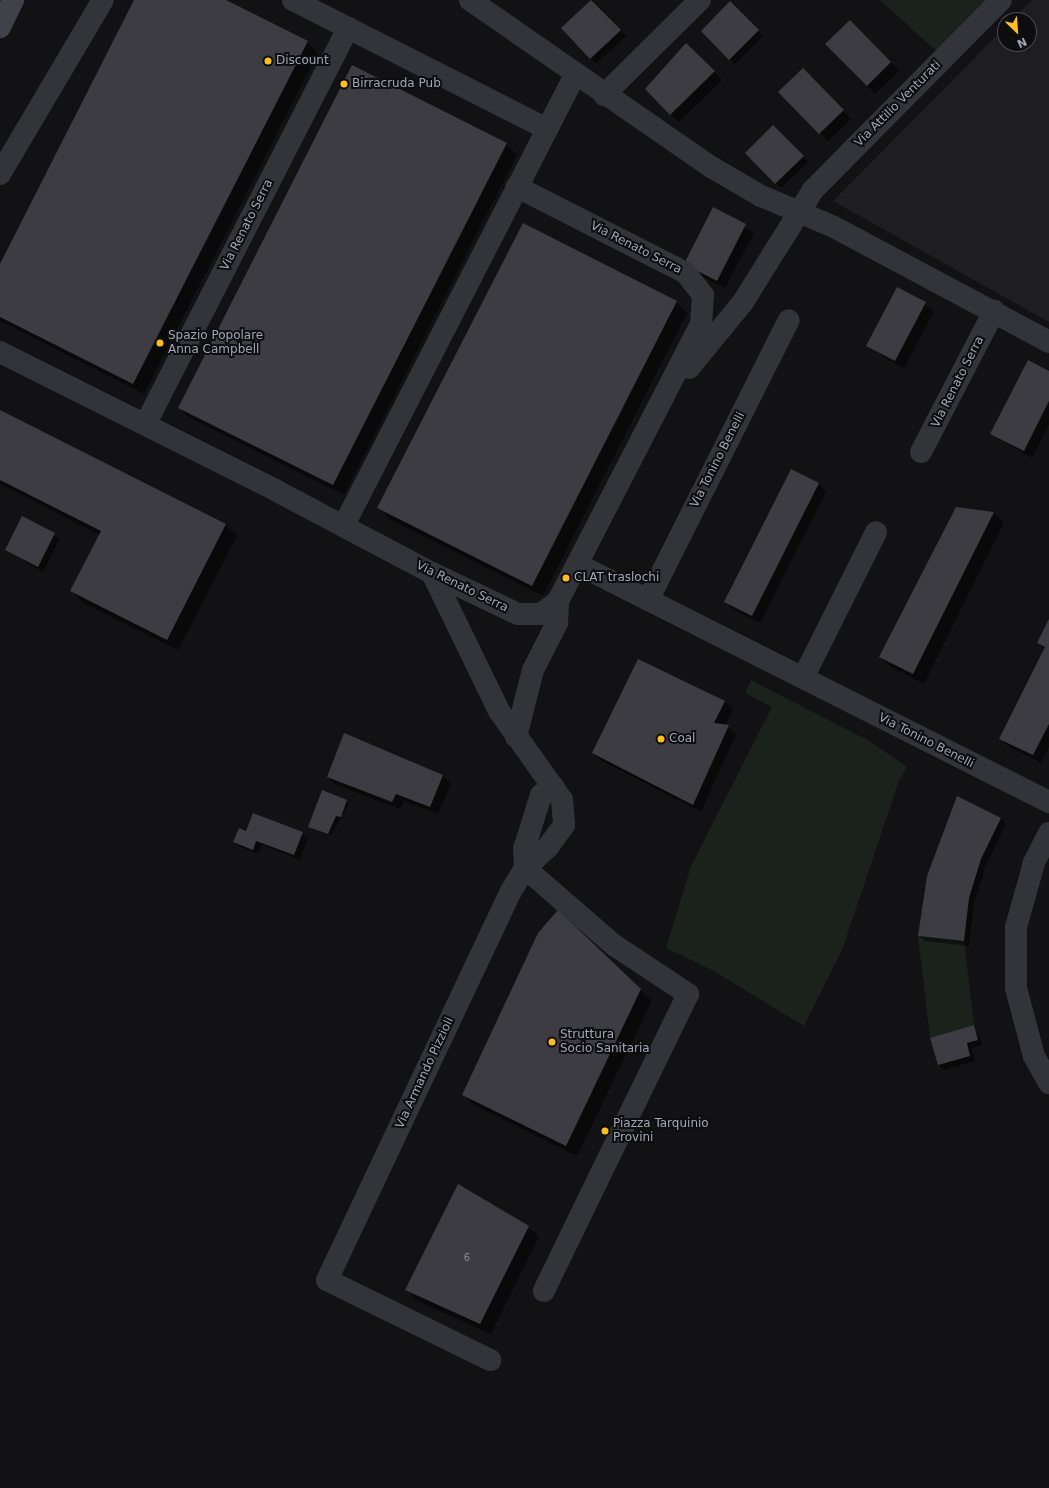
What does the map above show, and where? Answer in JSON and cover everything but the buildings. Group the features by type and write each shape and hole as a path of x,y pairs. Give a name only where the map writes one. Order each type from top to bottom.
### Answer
{"street":[{"path":"0,28 13,0"},
{"path":"0,174 103,0"},
{"path":"293,0 547,129"},
{"path":"470,0 604,95 714,168 798,213 834,227 994,311 1049,342"},
{"path":"604,95 700,0"},
{"name":"Via Attilio Venturati","path":"798,213 813,190 1001,0"},
{"name":"Via Renato Serra","path":"146,423 348,28"},
{"path":"344,525 575,75"},
{"name":"Via Renato Serra","path":"0,352 146,423 344,525 432,573 518,614 541,614 558,601 701,324 703,295 686,273 517,187"},
{"name":"Via Renato Serra","path":"659,406 743,302 798,213"},
{"name":"Via Renato Serra","path":"921,452 994,311"},
{"name":"Via Tonino Benelli","path":"648,600 789,320"},
{"path":"803,678 876,532"},
{"name":"Via Tonino Benelli","path":"577,564 1049,802"},
{"name":"Via Armando Pizzioli","path":"432,573 516,737 554,787 565,809 564,825 549,846 525,868 327,1280 490,1360"},
{"path":"516,737 533,670 557,624 558,601"},
{"name":"Via Armando Pizzioli","path":"525,868 524,849 541,795 554,787"},
{"path":"1049,833 1034,863 1016,926 1016,988 1034,1056 1049,1084"},
{"path":"525,868 614,945 688,994 544,1291"}],"shaded area":[{"path":"880,0 986,0 936,51"},
{"path":"1032,0 1049,0 1049,322 833,201 997,35 997,52 1037,52 1037,12 1020,12"},
{"path":"751,680 871,742 907,767 899,781 842,950 804,1026 712,970 666,948 691,866 772,707 745,693"},
{"path":"918,936 964,941 974,1025 930,1038"}],"place":[{"name":"Discount","path":"268,61"},
{"name":"Birracruda Pub","path":"344,84"},
{"name":"Spazio Popolare Anna Campbell","path":"160,343"},
{"name":"CLAT traslochi","path":"566,578"},
{"name":"Coal","path":"661,739"},
{"name":"Struttura Socio Sanitaria","path":"552,1042"},
{"name":"Piazza Tarquinio Provini","path":"605,1131"}]}
